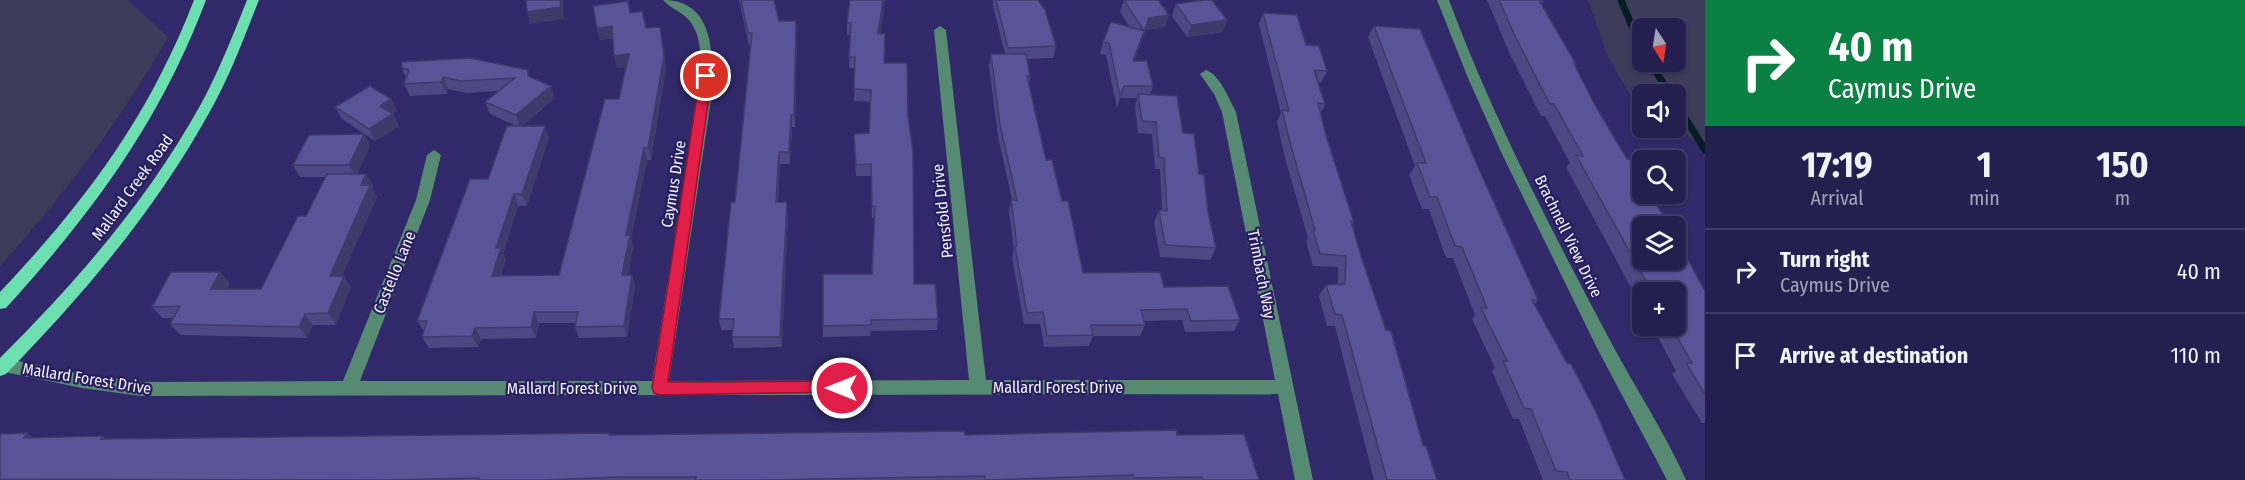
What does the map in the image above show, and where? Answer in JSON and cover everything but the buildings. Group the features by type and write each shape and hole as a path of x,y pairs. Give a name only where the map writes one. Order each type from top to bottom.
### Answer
{"main road":[{"name":"Mallard Creek Road","path":"0,303 51,249 100,186 146,115 173,65 201,0"},
{"name":"Mallard Creek Road","path":"2,367 86,276 159,185 193,133 222,80 253,0"}],"street":[{"name":"Caymus Drive","path":"659,388 705,93 707,43 700,24 684,7 669,0"},
{"name":"Brachnell View Drive","path":"1443,0 1462,52 1609,359 1677,480"},
{"name":"Pensfold Drive","path":"940,30 978,387"},
{"name":"Trimbach Way","path":"1206,74 1230,112 1304,480"},
{"name":"Castello Lane","path":"350,388 423,200 434,155"},
{"name":"Mallard Forest Drive","path":"2,367 141,389 1285,387"}],"shaded area":[{"path":"0,0 128,0 168,37 131,98 90,156 47,212 0,266"},
{"path":"1588,0 1705,0 1705,149 1686,134 1686,84 1632,84 1632,98 1608,57"}],"waterway":[{"path":"1621,0 1632,26"},
{"path":"1656,72 1664,84"},
{"path":"1686,119 1705,150"}],"route":[{"path":"706,76 664,368 659,388 842,388"}]}
